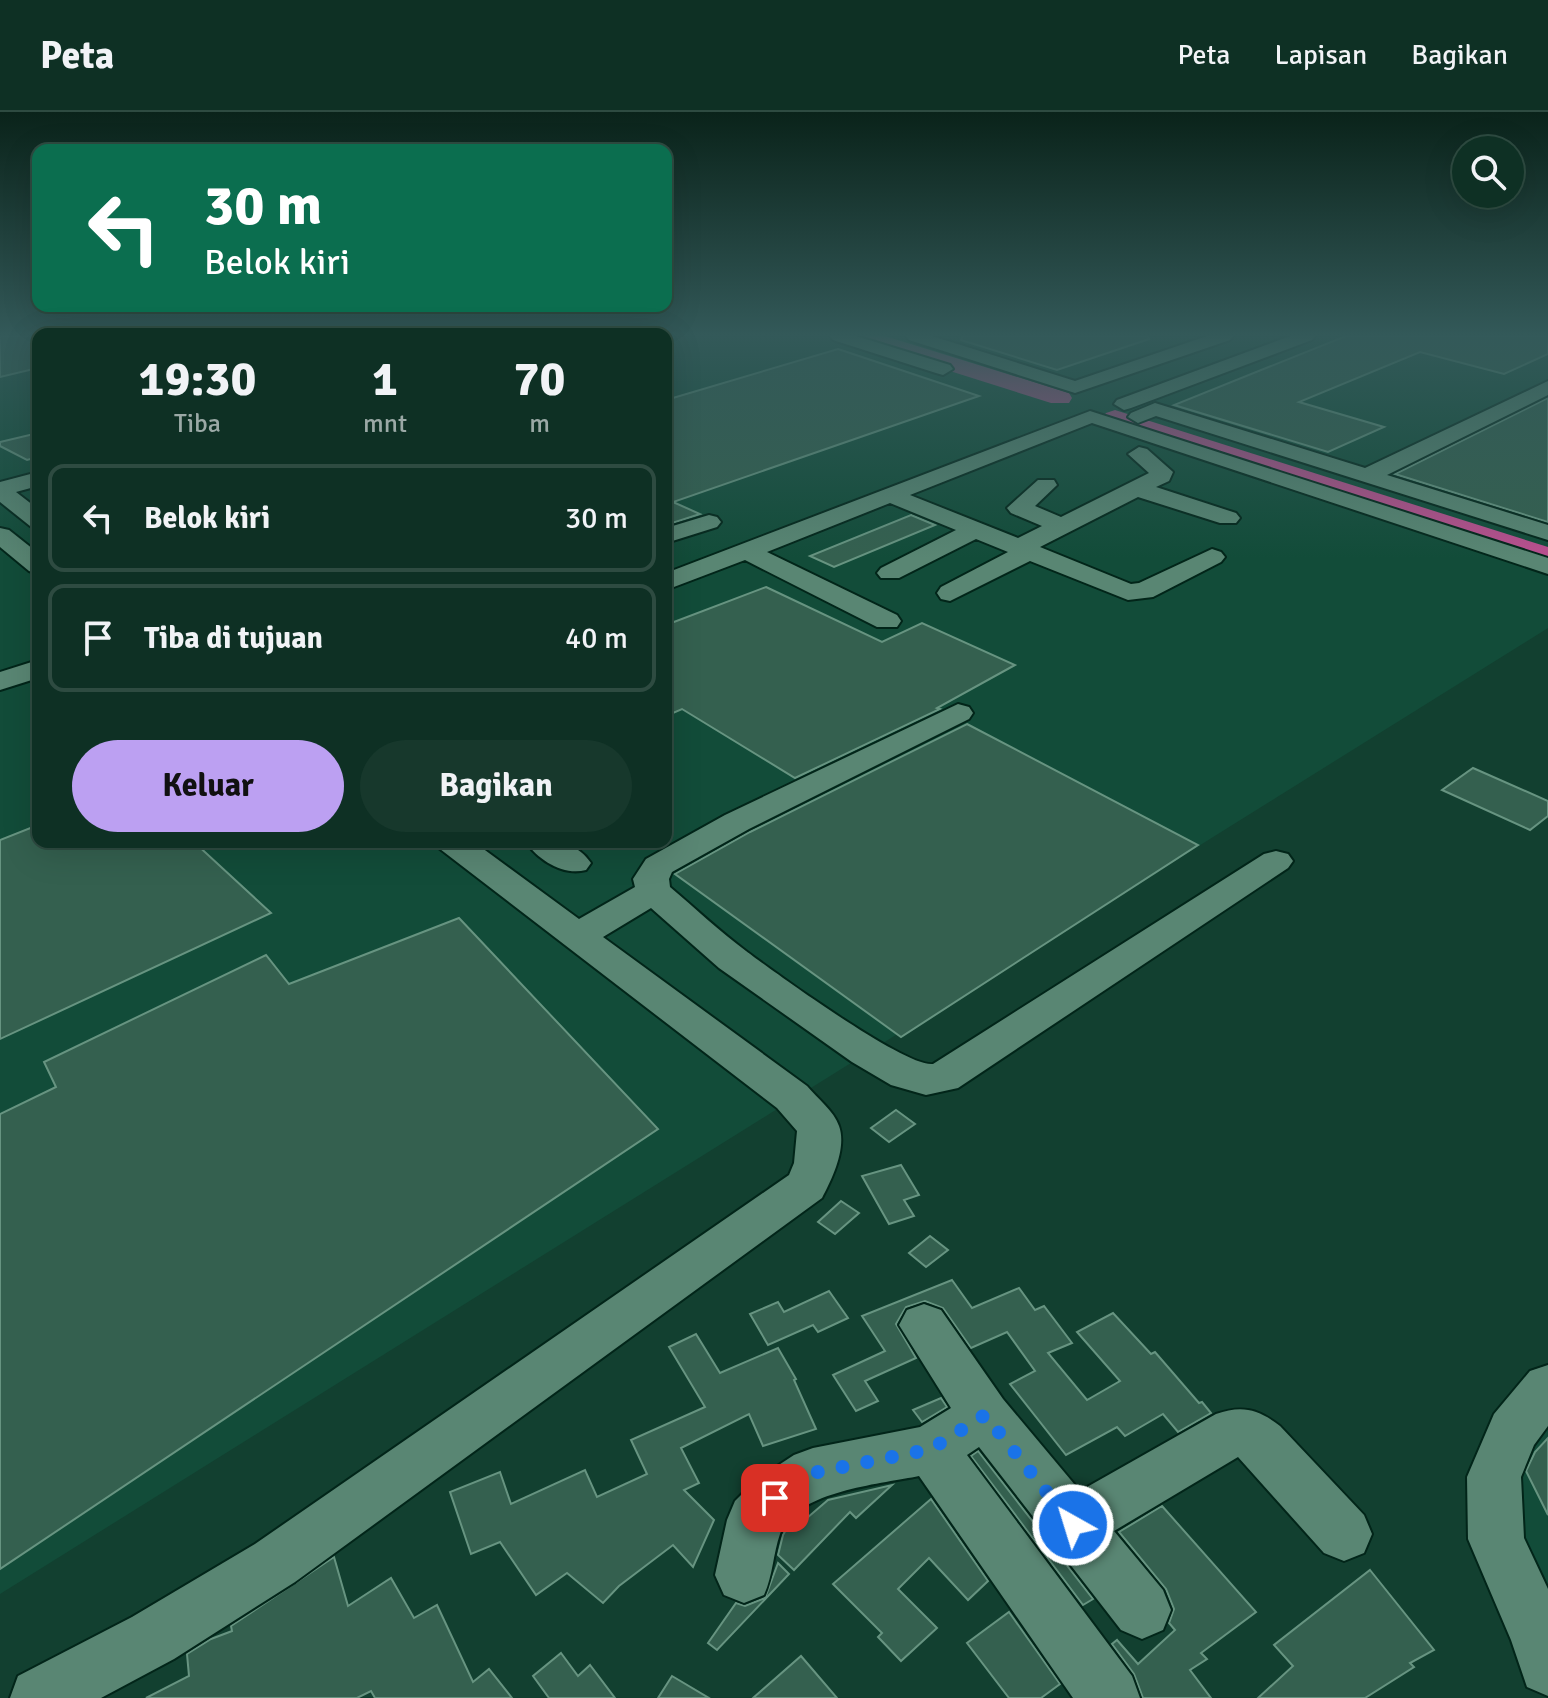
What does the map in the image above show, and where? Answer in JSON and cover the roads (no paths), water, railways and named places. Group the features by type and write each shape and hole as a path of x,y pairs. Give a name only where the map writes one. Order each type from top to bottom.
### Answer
{"street":[{"path":"799,506 1086,410"},
{"path":"672,580 1087,410"},
{"path":"1098,410 1548,566"},
{"path":"1114,410 1147,413 1548,533"},
{"path":"1147,413 1154,410"},
{"path":"1365,477 1501,410"},
{"path":"1147,413 1548,548"},
{"path":"950,593 1062,526 1161,476 1162,472 1139,454"},
{"path":"0,490 32,481"},
{"path":"1046,485 1019,508 1062,526"},
{"path":"1137,489 1228,518"},
{"path":"0,490 32,516"},
{"path":"888,494 1128,592 1144,591 1212,557"},
{"path":"672,535 717,527 672,552"},
{"path":"890,573 977,529"},
{"path":"0,535 32,561"},
{"path":"746,551 887,621"},
{"path":"0,681 32,671"},
{"path":"958,713 737,822 658,866 651,879 653,891 732,959 841,1035 906,1075 926,1080 943,1078 1276,861"},
{"path":"40,1698 153,1638 275,1563 806,1186 816,1163 819,1128 792,1097 460,848"},
{"path":"552,848 574,863"},
{"path":"577,936 653,891"},
{"path":"924,1325 985,1415 1142,1610"},
{"path":"1548,1387 1513,1431 1494,1477 1496,1539 1540,1638 1548,1666"},
{"path":"744,1575 755,1520 775,1498 813,1473 931,1449 985,1415"},
{"path":"1073,1525 1235,1431 1250,1434 1261,1443 1344,1534"},
{"path":"931,1449 1110,1698"}],"waterway":[{"path":"1115,418 1548,557"}]}
